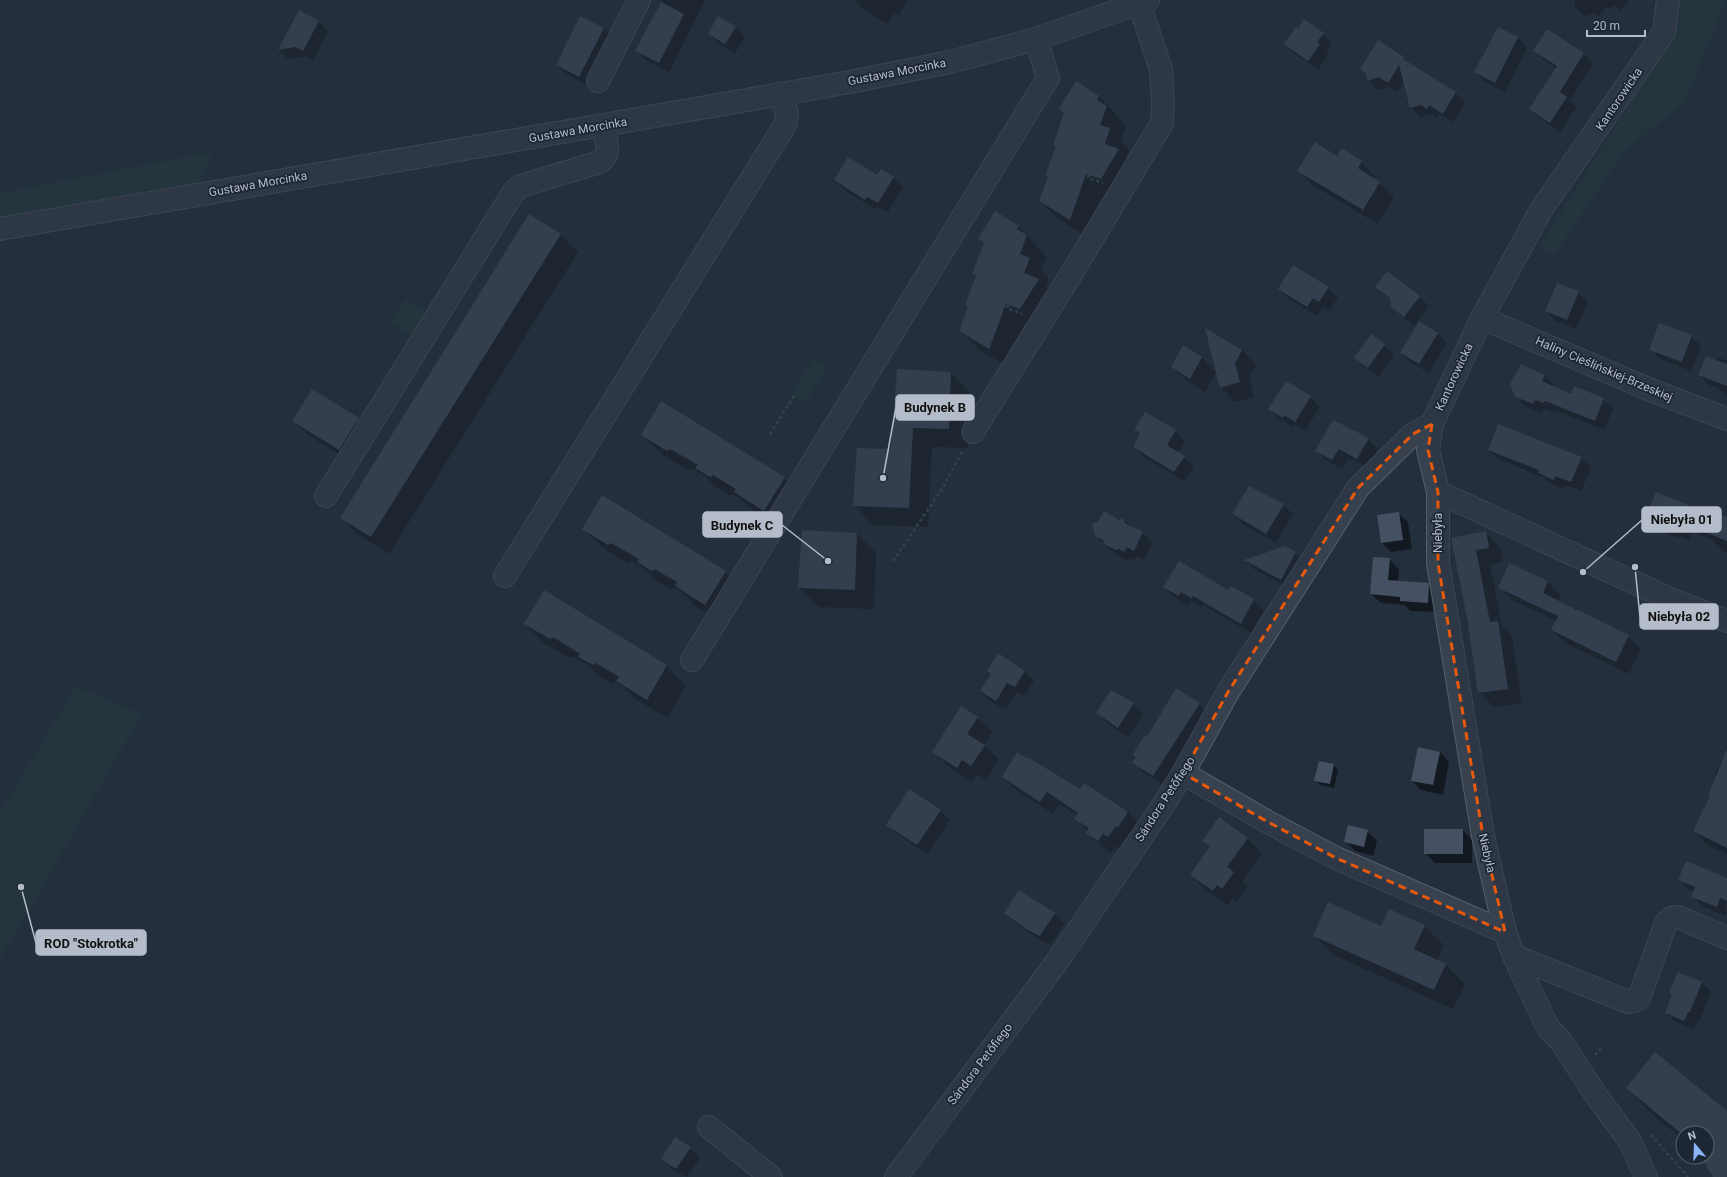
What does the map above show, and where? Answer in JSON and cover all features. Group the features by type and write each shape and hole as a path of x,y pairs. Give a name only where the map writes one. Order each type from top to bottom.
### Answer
{"street":[{"path":"598,81 639,0"},
{"name":"Kantorowicka","path":"1438,492 1428,450 1432,424 1482,318 1541,210 1664,32 1668,0"},
{"path":"973,432 1070,276 1162,123 1163,103 1161,70 1143,2"},
{"name":"Gustawa Morcinka","path":"0,229 603,126 950,62 1036,39 1143,2"},
{"path":"692,660 1048,78 1036,39"},
{"path":"505,576 785,125 787,114 781,94"},
{"path":"326,496 513,193 519,187 600,162 606,158 608,151 603,126"},
{"name":"Haliny Cieślińskiej-Brzeskiej","path":"1482,318 1653,390 1727,419"},
{"name":"Sándora Petőfiego","path":"896,1177 1056,963 1184,773 1228,692 1358,488 1413,434 1432,424"},
{"path":"1438,492 1663,596 1727,621"},
{"name":"Niebyła","path":"1438,492 1438,563 1483,836 1506,932 1514,956 1548,1028 1560,1040 1598,1098 1630,1141 1646,1177"},
{"path":"1184,773 1266,821 1336,858 1506,932"},
{"path":"1514,956 1628,1002 1639,998 1666,923 1671,918 1678,917 1727,938"},
{"path":"709,1127 771,1177"}],"path":[{"path":"770,434 794,396"},
{"path":"893,561 940,492 973,432"}],"highlighted area":[{"path":"1432,424 1428,450 1438,492 1438,563 1483,836 1505,932 1336,858 1266,821 1183,773 1228,692 1358,488 1413,434"}],"green space":[{"path":"1680,0 1726,0 1684,103 1624,151 1555,254 1539,247 1678,26"},
{"path":"211,152 201,183 0,219 0,193"},
{"path":"405,299 429,314 414,338 390,323"},
{"path":"813,358 828,366 806,403 792,394"},
{"path":"76,686 142,714 0,960 0,813"}],"building":[{"path":"661,2 684,14 659,63 635,51"},
{"path":"299,10 319,21 303,51 295,47 278,50"},
{"path":"580,16 604,28 579,77 556,65"},
{"path":"718,16 736,27 725,44 708,34"},
{"path":"1304,19 1324,33 1317,42 1320,44 1308,61 1284,44 1296,27 1298,29"},
{"path":"1498,27 1518,37 1495,83 1474,72"},
{"path":"1547,29 1584,53 1560,92 1567,97 1550,123 1529,109 1557,66 1533,51"},
{"path":"1378,40 1404,57 1403,59 1456,92 1443,114 1429,105 1427,109 1421,105 1410,108 1399,65 1388,83 1379,77 1368,81 1366,74 1360,69"},
{"path":"1076,81 1099,96 1097,100 1107,106 1100,125 1110,128 1105,144 1119,149 1101,179 1086,174 1070,220 1039,201 1048,177 1045,176 1056,146 1053,145 1064,113 1059,109"},
{"path":"1315,142 1337,156 1342,148 1362,161 1358,168 1380,182 1363,210 1297,171"},
{"path":"848,157 877,175 881,169 894,177 878,203 867,197 865,200 834,180"},
{"path":"995,211 1019,226 1017,229 1027,235 1020,254 1030,258 1024,273 1039,279 1020,309 1006,304 989,349 959,331 968,307 965,306 976,275 972,274 984,243 978,239"},
{"path":"529,214 561,234 371,537 340,518"},
{"path":"1293,265 1329,287 1319,302 1313,298 1307,307 1278,289"},
{"path":"1387,271 1420,296 1404,317 1391,307 1390,298 1375,287"},
{"path":"1557,283 1579,291 1567,320 1545,311"},
{"path":"1419,321 1438,333 1419,364 1400,353"},
{"path":"1659,323 1692,335 1682,362 1649,350"},
{"path":"1205,328 1242,350 1235,363 1240,382 1220,388"},
{"path":"1371,334 1385,344 1368,368 1354,358"},
{"path":"1183,345 1202,357 1190,379 1171,367"},
{"path":"1706,356 1727,364 1727,386 1698,375"},
{"path":"1521,364 1545,375 1542,381 1571,394 1574,386 1604,398 1595,421 1545,401 1544,403 1535,400 1533,404 1515,397 1510,384"},
{"path":"897,369 951,372 949,429 913,428 909,508 853,506 857,448 891,449"},
{"path":"1286,381 1311,396 1295,422 1284,415 1283,418 1268,409"},
{"path":"312,389 359,418 339,450 292,421"},
{"path":"661,401 785,477 764,511 734,492 736,489 713,475 710,477 695,468 698,465 670,449 667,451 641,435"},
{"path":"1145,412 1176,430 1167,445 1185,456 1174,472 1133,447 1140,433 1134,430"},
{"path":"1333,420 1369,438 1357,459 1339,449 1332,460 1315,451"},
{"path":"1498,424 1582,457 1571,482 1555,476 1554,480 1538,473 1539,470 1488,450"},
{"path":"1249,486 1284,504 1266,534 1232,514"},
{"path":"1656,492 1706,512 1707,510 1727,517 1727,541 1683,523 1680,531 1670,527 1669,529 1645,519"},
{"path":"602,495 726,571 705,605 675,586 677,582 654,569 652,571 637,562 639,559 611,543 608,545 582,529"},
{"path":"1104,511 1119,520 1124,518 1125,523 1143,532 1134,551 1127,547 1124,552 1119,549 1116,550 1104,544 1103,540 1095,536 1092,524 1098,522"},
{"path":"1399,512 1403,540 1381,543 1377,515"},
{"path":"802,530 857,533 855,590 798,588"},
{"path":"1486,531 1489,548 1476,550 1490,622 1498,621 1508,689 1478,693 1468,623 1451,538"},
{"path":"1285,546 1296,552 1281,580 1244,560"},
{"path":"1373,557 1390,558 1388,580 1429,583 1428,603 1400,601 1400,597 1370,594"},
{"path":"1179,561 1228,590 1231,586 1254,599 1241,624 1193,596 1191,598 1181,592 1178,596 1163,587"},
{"path":"1509,563 1548,581 1543,593 1575,609 1574,610 1578,610 1629,635 1616,662 1551,630 1558,616 1498,588"},
{"path":"544,590 667,665 647,700 616,681 619,677 596,663 593,665 578,657 580,654 553,637 550,639 524,624"},
{"path":"998,653 1025,671 1015,687 1007,683 996,701 980,691 991,674 987,671"},
{"path":"1176,688 1200,703 1153,776 1132,763 1136,757 1133,754 1144,736 1147,737"},
{"path":"1111,690 1134,703 1118,728 1096,713"},
{"path":"961,706 978,717 967,734 985,745 971,766 962,760 957,768 932,752"},
{"path":"1418,747 1440,752 1433,785 1411,781"},
{"path":"1726,751 1727,848 1693,831 1710,796 1708,796"},
{"path":"1017,752 1080,789 1084,783 1128,812 1118,827 1116,826 1108,837 1103,834 1098,841 1086,833 1089,828 1074,819 1078,813 1047,792 1040,802 1002,777"},
{"path":"1319,761 1334,764 1330,784 1314,781"},
{"path":"909,789 941,810 917,845 886,825"},
{"path":"1219,817 1248,838 1227,867 1234,872 1222,889 1217,885 1213,891 1190,875 1210,846 1202,841"},
{"path":"1348,825 1368,830 1364,847 1344,842"},
{"path":"1424,829 1463,829 1463,854 1424,854"},
{"path":"1686,861 1727,878 1727,901 1720,898 1717,907 1691,897 1695,887 1678,880"},
{"path":"1019,890 1055,913 1040,936 1026,929 1004,913"},
{"path":"1328,902 1381,926 1389,909 1425,925 1414,949 1446,964 1434,990 1313,936"},
{"path":"1678,972 1702,982 1690,1012 1688,1012 1684,1021 1665,1013 1672,994 1669,992"},
{"path":"1655,1052 1727,1111 1727,1177 1713,1177 1706,1165 1715,1165 1715,1125 1675,1125 1675,1128 1626,1088"},
{"path":"675,1137 691,1147 676,1169 661,1159"}],"place":[{"name":"Budynek B","path":"883,478"},
{"name":"Budynek C","path":"828,561"},
{"name":"Niebyła 02","path":"1635,567"},
{"name":"Niebyła 01","path":"1583,572"},
{"name":"ROD \"Stokrotka\"","path":"21,887"}]}
